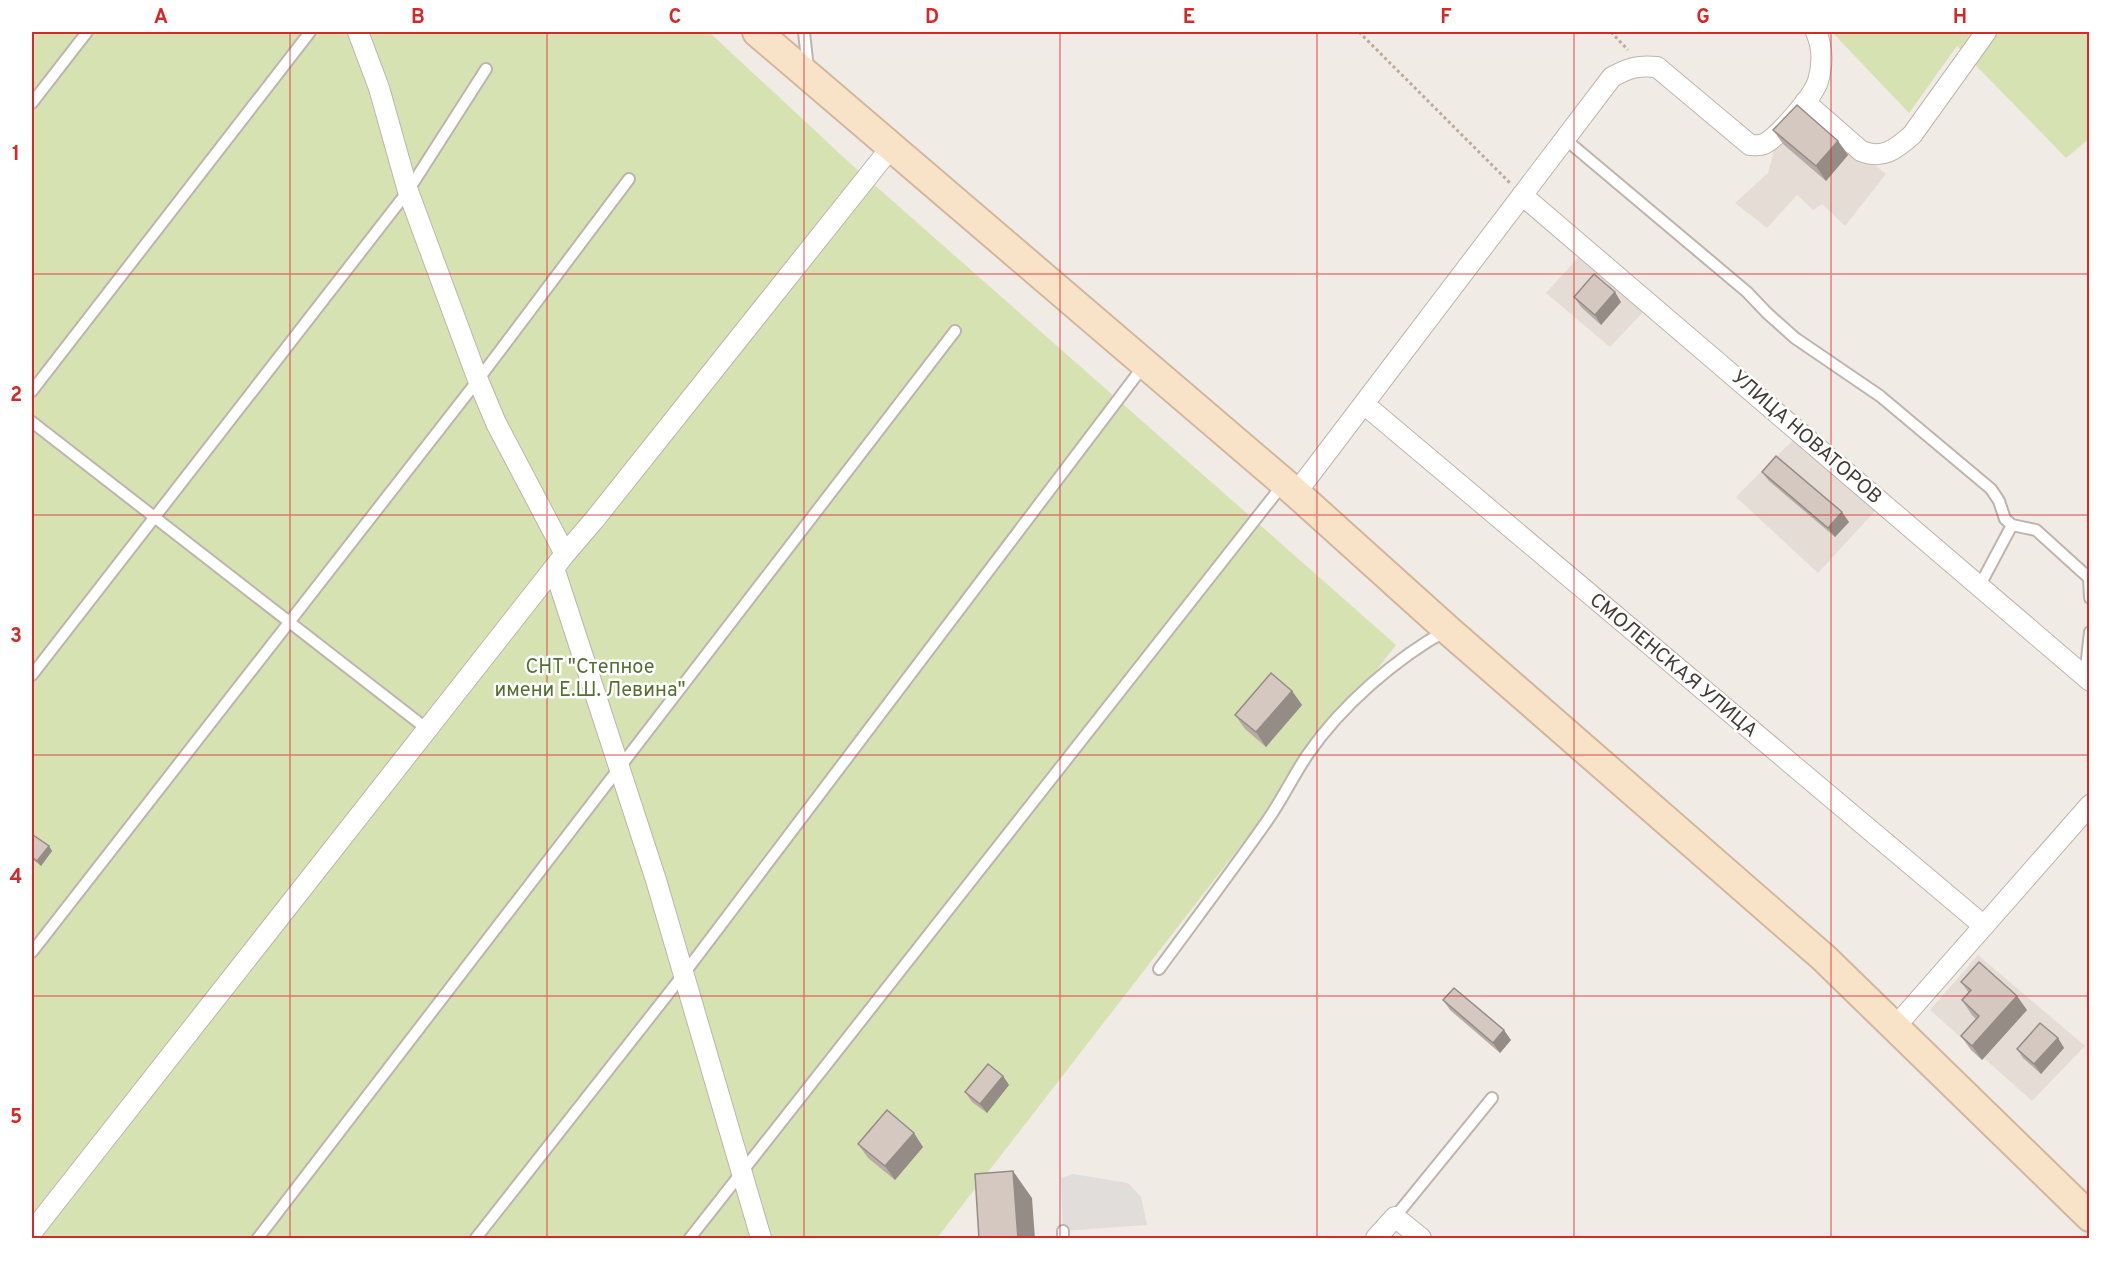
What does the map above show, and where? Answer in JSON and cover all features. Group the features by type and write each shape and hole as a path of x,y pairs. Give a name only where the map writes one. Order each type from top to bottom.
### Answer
{"street":[{"path":"358,32 379,88 408,191 478,380 559,561 656,880 760,1239"},
{"path":"757,32 1290,488 1448,630 1824,958 2090,1216"},
{"path":"1290,488 1364,405 1612,77 1641,65 1657,67 1750,145 1761,146 1772,140 1805,102 1817,84 1822,63 1821,43 1816,32"},
{"path":"1805,102 1861,151 1871,155 1884,154 1898,147 1912,135 1986,32"},
{"path":"32,1232 559,561 892,146"},
{"name":"УЛИЦА НОВАТОРОВ","path":"1522,195 2087,680"},
{"name":"СМОЛЕНСКАЯ УЛИЦА","path":"1364,405 1984,926"},
{"path":"1895,1027 2090,806"},
{"path":"1376,1239 1395,1217 1420,1239"},
{"path":"2084,1239 2090,1233"}],"lane":[{"path":"32,103 87,32"},
{"path":"32,391 309,32"},
{"path":"804,32 809,75"},
{"path":"32,675 408,191 486,69"},
{"path":"1564,139 1747,292 1795,338 1880,396 1991,489 1999,501 2005,519 2012,525 2036,530 2089,578 2090,598"},
{"path":"32,952 478,380 629,179"},
{"path":"258,1239 955,332"},
{"path":"476,1239 683,975 1145,363"},
{"path":"32,422 427,729"},
{"path":"690,1239 1290,488"},
{"path":"1979,587 2012,525"},
{"path":"1159,969 1269,818 1308,754 1334,722 1367,689 1422,644 1448,630"},
{"path":"2087,680 2090,632"},
{"path":"1395,1217 1492,1098"}],"path":[{"path":"1359,32 1522,195"},
{"path":"1611,32 1624,43 1641,65"}],"shaded area":[{"path":"1806,109 1886,174 1845,226 1822,204 1813,210 1797,195 1767,228 1735,203 1768,173 1777,139"},
{"path":"1583,252 1647,308 1610,347 1546,293"},
{"path":"1796,437 1878,508 1818,573 1736,497"},
{"path":"1978,955 2085,1046 2032,1101 1930,1010"},
{"path":"1073,1174 1128,1183 1141,1197 1147,1225 1063,1231 1061,1178"}],"green space":[{"name":"СНТ \"Степное имени Е.Ш. Левина\"","path":"32,32 709,32 853,166 1396,645 937,1238 32,1238"},
{"path":"1832,32 2089,32 2089,139 2066,158 1957,46 1909,113"}],"building":[{"path":"1797,105 1838,141 1816,166 1773,130"},
{"path":"1594,274 1615,292 1595,315 1574,297"},
{"path":"1776,456 1842,512 1828,528 1762,472"},
{"path":"1271,673 1292,691 1256,732 1235,715"},
{"path":"33,835 49,846 37,861 32,857"},
{"path":"1979,962 2017,996 1972,1046 1961,1036 1979,1016 1962,1000 1971,990 1961,982"},
{"path":"1454,988 1504,1030 1493,1043 1443,1000"},
{"path":"2040,1023 2058,1038 2034,1064 2017,1049"},
{"path":"988,1064 1003,1076 980,1104 965,1092"},
{"path":"887,1110 914,1133 885,1166 858,1144"},
{"path":"1013,1171 1018,1239 979,1239 975,1174"}]}
